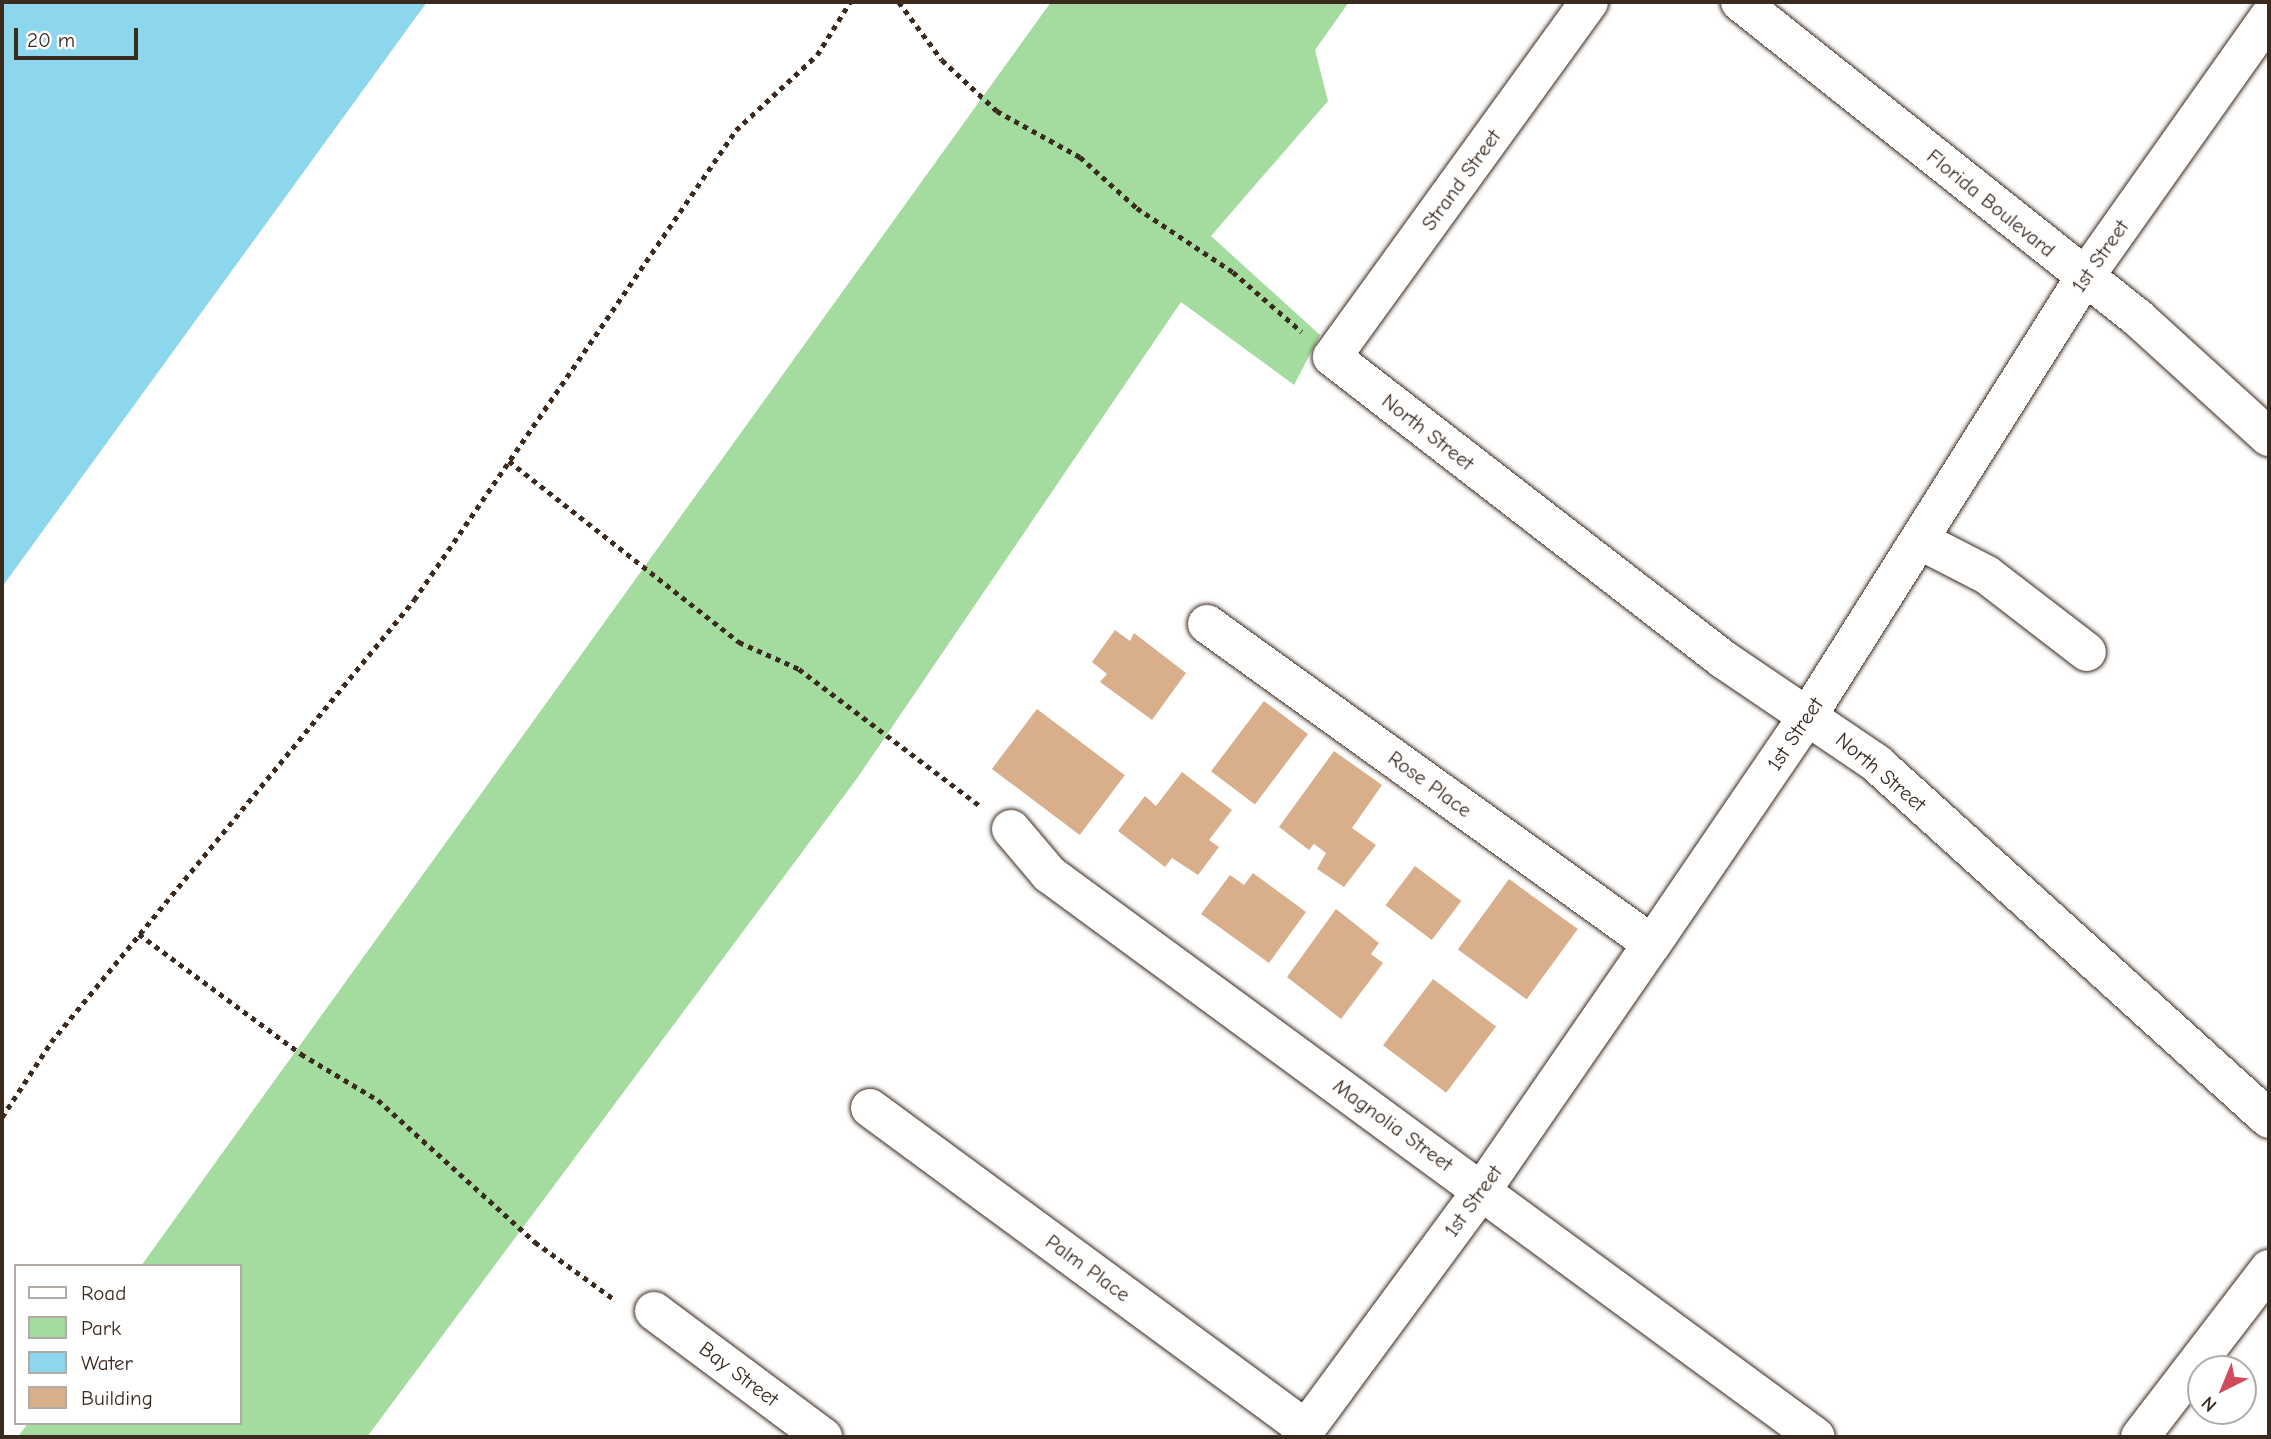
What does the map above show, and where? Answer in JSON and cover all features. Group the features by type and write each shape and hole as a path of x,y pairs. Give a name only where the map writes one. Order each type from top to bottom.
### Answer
{"street":[{"name":"Strand Street","path":"1332,357 1589,2"},
{"name":"Florida Boulevard","path":"1740,2 2084,278 2138,318 2269,437"},
{"name":"1st Street","path":"1303,1433 1482,1190 1653,944 1809,714 2084,278 2269,17"},
{"name":"North Street","path":"1332,357 1724,660 1809,714 1876,763 2269,1119"},
{"path":"1919,540 1987,575 2087,652"},
{"name":"Rose Place","path":"1207,624 1653,944"},
{"name":"Magnolia Street","path":"1012,829 1049,874 1816,1437"},
{"name":"Palm Place","path":"870,1108 1303,1433"},
{"path":"2140,1437 2269,1269"},
{"name":"Bay Street","path":"654,1311 823,1437"}],"path":[{"path":"2,1117 51,1042 414,600 736,130 817,55 850,2"},
{"path":"899,2 942,60 997,111 1080,157 1137,208 1233,272 1332,357"},
{"path":"509,461 739,642 799,669 1012,829"},
{"path":"139,934 301,1054 378,1100 535,1242 646,1323 654,1311"}],"green space":[{"path":"1051,2 1349,2 1315,50 1328,101 1211,236 1320,335 1294,385 1181,302 858,777 367,1437 18,1437 27,1425 242,1425 242,1264 142,1264"}],"water":[{"path":"2,2 427,2 2,587"}],"building":[{"path":"1115,630 1130,641 1134,633 1186,673 1152,720 1100,682 1107,674 1092,662"},
{"path":"1264,701 1308,734 1255,804 1211,771"},
{"path":"1037,709 1125,775 1080,835 992,769"},
{"path":"1334,751 1382,785 1352,828 1376,845 1344,887 1317,869 1326,853 1314,844 1309,850 1279,827"},
{"path":"1182,772 1232,810 1209,840 1219,847 1198,875 1172,858 1165,867 1118,831 1145,796 1156,806"},
{"path":"1415,866 1461,901 1432,940 1386,905"},
{"path":"1253,873 1306,912 1269,963 1201,914 1230,875 1244,885"},
{"path":"1509,879 1578,929 1527,999 1458,949"},
{"path":"1336,909 1379,943 1371,954 1383,963 1341,1019 1287,977"},
{"path":"1433,979 1496,1027 1446,1093 1383,1045"}]}
